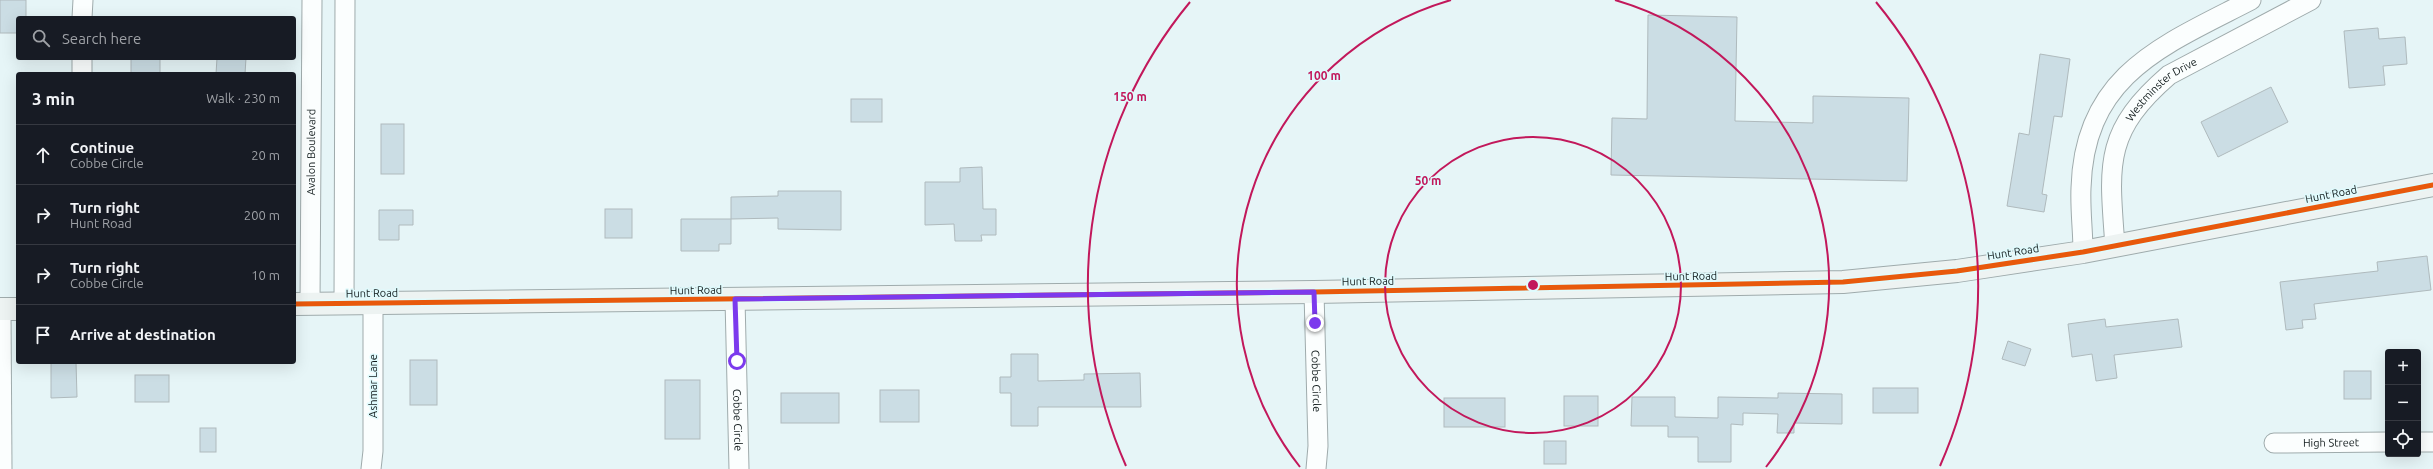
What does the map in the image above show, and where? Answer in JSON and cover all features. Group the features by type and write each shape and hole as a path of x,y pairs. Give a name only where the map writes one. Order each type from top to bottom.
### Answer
{"street":[{"path":"82,0 82,16"},
{"name":"Avalon Boulevard","path":"302,304 312,0"},
{"path":"344,304 345,0"},
{"path":"2083,252 2081,187 2084,162 2090,134 2102,104 2119,81 2166,45 2251,0"},
{"name":"Westminster Drive","path":"2115,246 2110,180 2112,158 2120,134 2132,112 2149,93 2169,75 2311,0"},
{"path":"82,60 82,72"},
{"name":"Hunt Road","path":"302,304 1314,292 1807,284 1957,271 2083,252 2433,185"},
{"name":"Cobbe Circle","path":"1314,292 1318,446 1316,469"},
{"name":"Cobbe Circle","path":"735,299 739,469"},
{"name":"Ashmar Lane","path":"371,469 373,451 373,303"},
{"path":"2,469 0,309 16,309"},
{"name":"High Street","path":"2274,443 2385,442"},
{"path":"2421,442 2433,442"}],"building":[{"path":"0,0 26,0 26,16 16,16 16,33 0,33"},
{"path":"1648,15 1737,17 1735,121 1813,123 1813,96 1909,98 1907,181 1611,175 1612,118 1647,119"},
{"path":"2378,28 2379,39 2405,37 2407,64 2383,66 2385,85 2349,88 2344,31"},
{"path":"2040,54 2070,59 2062,117 2054,116 2042,194 2047,195 2044,212 2007,206 2019,133 2029,135"},
{"path":"131,60 160,60 160,72 131,72"},
{"path":"217,60 246,60 245,72 216,72"},
{"path":"2271,87 2288,122 2218,157 2201,122"},
{"path":"851,99 882,99 882,122 851,122"},
{"path":"381,124 404,124 404,174 381,174"},
{"path":"982,167 983,209 996,209 996,235 981,235 982,241 955,241 954,224 925,225 925,182 960,182 960,168"},
{"path":"778,191 841,191 841,230 778,229 778,218 731,219 731,197 778,196"},
{"path":"605,209 632,209 632,238 605,238"},
{"path":"379,210 413,210 413,225 399,225 399,240 379,240"},
{"path":"681,219 731,219 731,244 719,244 719,251 681,251"},
{"path":"2427,256 2431,290 2314,304 2316,319 2302,320 2303,328 2286,330 2280,282 2378,271 2377,262"},
{"path":"2105,319 2106,327 2178,319 2182,347 2114,355 2117,378 2096,381 2092,354 2072,357 2068,324"},
{"path":"2008,341 2031,349 2025,366 2002,359"},
{"path":"1011,354 1038,354 1038,381 1084,380 1084,374 1140,373 1141,407 1038,407 1038,426 1011,426 1011,393 1000,393 1000,377 1011,377"},
{"path":"410,360 437,360 437,405 410,405"},
{"path":"51,364 76,364 77,397 51,398"},
{"path":"2344,371 2371,371 2371,399 2344,399"},
{"path":"135,375 169,375 169,402 135,402"},
{"path":"665,380 700,380 700,439 665,439"},
{"path":"1873,388 1918,388 1918,413 1873,413"},
{"path":"880,390 919,390 919,422 880,422"},
{"path":"781,393 839,393 839,423 781,423"},
{"path":"1778,393 1842,394 1842,424 1794,423 1794,433 1777,433 1778,414 1743,413 1743,425 1731,424 1731,462 1698,462 1698,437 1668,437 1668,426 1631,426 1632,397 1675,397 1675,417 1718,418 1718,397 1778,398"},
{"path":"1564,396 1598,396 1598,426 1564,426"},
{"path":"1444,398 1505,398 1505,427 1444,427"},
{"path":"200,428 216,428 216,452 200,452"},
{"path":"1544,441 1566,441 1566,464 1544,464"}],"cycle path":[{"path":"296,304 1314,292 1843,282 1957,271 2083,252 2433,185"}],"route":[{"path":"737,361 735,299 1314,292 1315,323"}]}
